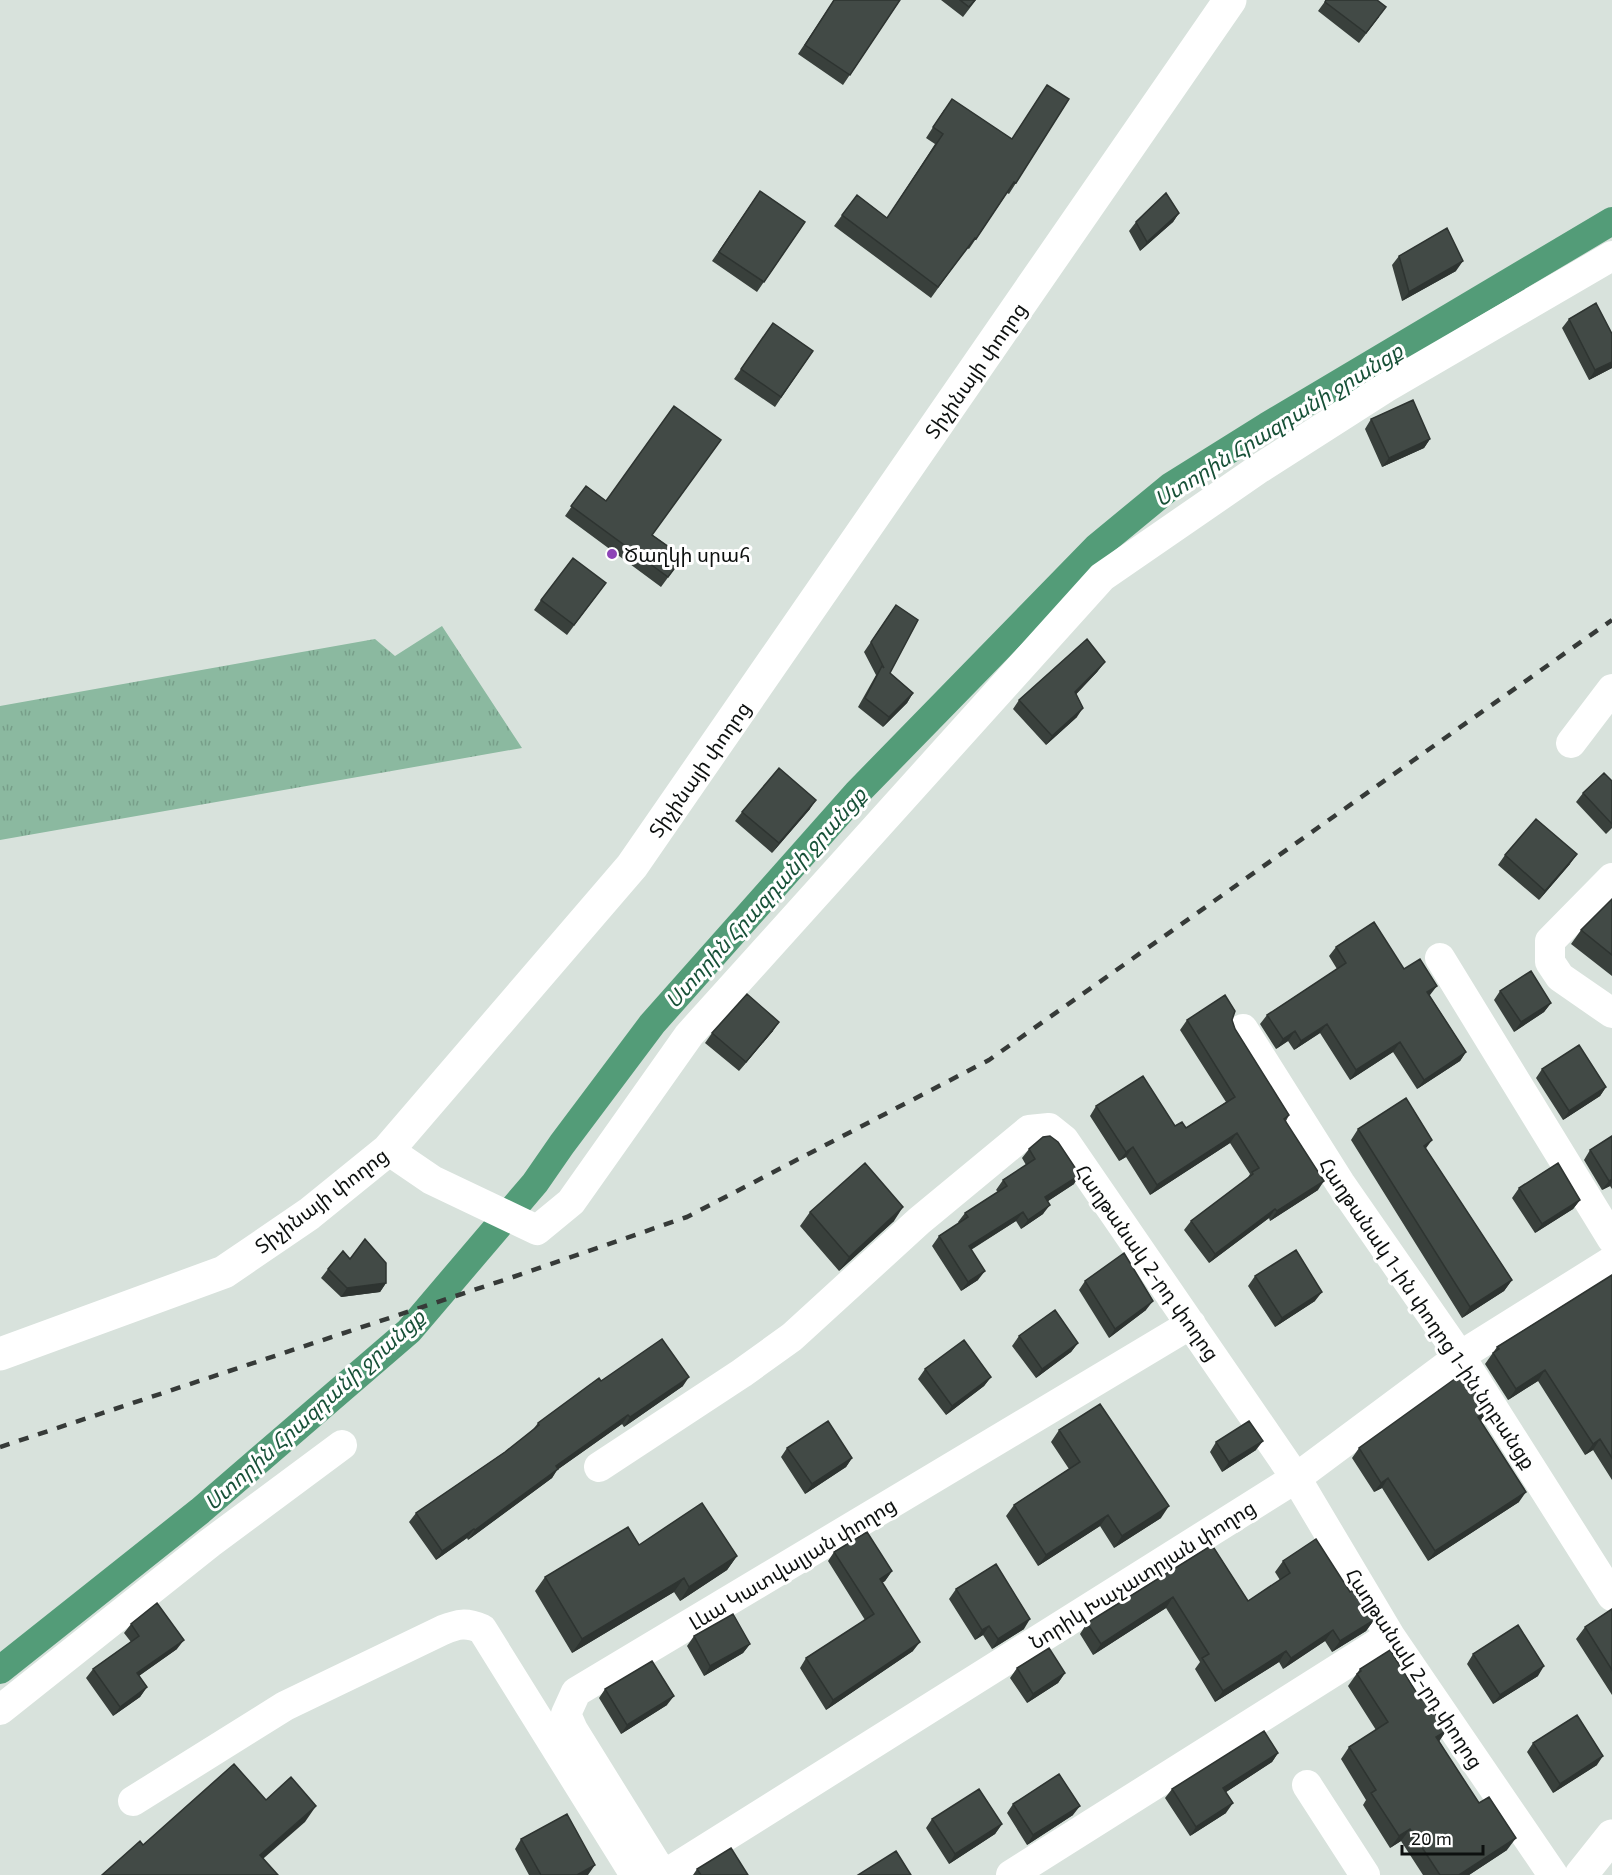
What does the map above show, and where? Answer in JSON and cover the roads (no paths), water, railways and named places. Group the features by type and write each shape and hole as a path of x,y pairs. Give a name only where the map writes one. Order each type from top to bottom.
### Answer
{"street":[{"name":"Տիչինայի փողոց","path":"0,1354 224,1272 309,1214 388,1150 632,866 1230,0"},
{"path":"388,1150 432,1180 537,1230 571,1202 689,1035 1102,577 1250,474 1385,388 1612,256"},
{"path":"1571,743 1612,689"},
{"path":"1612,878 1550,941 1550,962 1560,977 1612,1013"},
{"path":"1440,958 1612,1239"},
{"name":"Հաղթանակ 1-ին փողոց 1-ին նրբանցք","path":"1243,1029 1340,1183 1461,1356 1612,1596"},
{"name":"Հաղթանակ 2-րդ փողոց","path":"599,1467 742,1373 792,1337 919,1221 1029,1130 1049,1128 1064,1140 1296,1478 1390,1636 1553,1875"},
{"name":"Նորիկ Խաչատրյան փողոց","path":"664,1875 1296,1478 1461,1356 1612,1261"},
{"name":"Լևա Կատվալյան փողոց","path":"664,1875 573,1730 566,1714 576,1692 1191,1324"},
{"path":"0,1710 210,1543 342,1445"},
{"path":"133,1801 285,1706 460,1623 482,1629 635,1875"},
{"path":"1011,1875 1390,1636"},
{"path":"1307,1785 1365,1875"},
{"path":"1581,1875 1612,1836"}],"waterway":[{"name":"Ստորին Հրազդանի ջրանցք","path":"0,1670 200,1511 409,1331 535,1183 652,1024 857,793 1097,547 1171,486 1267,426 1612,221"}],"railway":[{"path":"0,1447 687,1217 989,1060 1612,620"}],"place":[{"name":"Ծաղկի սրահ","path":"612,554"}]}
